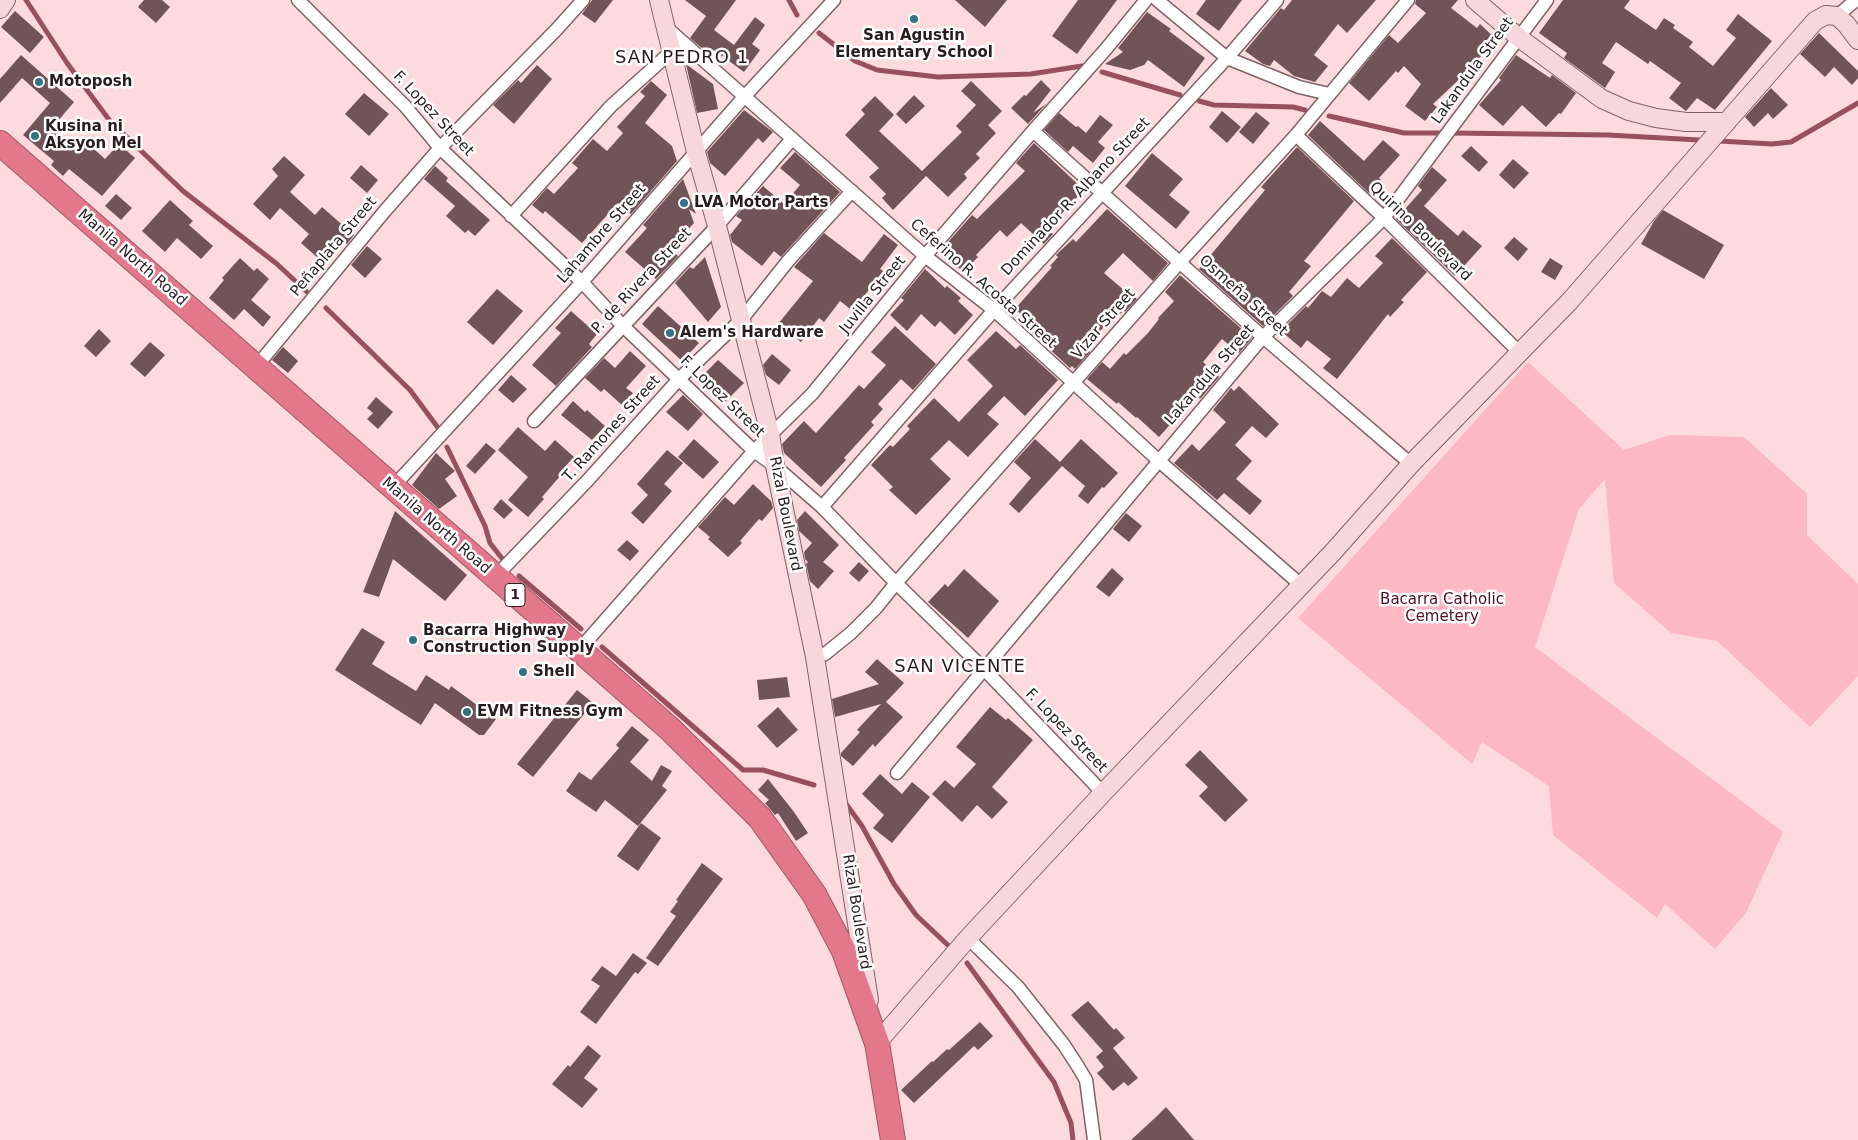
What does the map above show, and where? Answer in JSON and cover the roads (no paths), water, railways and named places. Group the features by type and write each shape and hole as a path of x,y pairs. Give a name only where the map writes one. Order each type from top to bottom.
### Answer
{"highway":[{"name":"Manila North Road","path":"0,143 392,488 670,729 760,818 814,894 844,951 876,1039 893,1140"}],"street":[{"path":"0,9 6,0"},
{"name":"F. Lopez Street","path":"298,0 405,106 440,148 582,282 622,325 680,378 754,451 822,508 984,669 1103,793"},
{"name":"Peñaplata Street","path":"256,367 384,212 440,148 583,0"},
{"name":"Rizal Boulevard","path":"659,0 696,152 717,226 770,434 774,466 815,657 876,1039"},
{"name":"Lahambre Street","path":"392,488 582,282 744,98 834,0"},
{"name":"Juvilla Street","path":"579,650 754,451 812,394 925,256 1146,0"},
{"path":"1158,0 1228,58 1299,87 1329,94"},
{"name":"Dominador R. Albano Street","path":"822,508 994,310 1228,58 1276,0"},
{"name":"Vizar Street","path":"815,657 825,654 851,634 876,608 1180,262 1296,135 1408,0"},
{"path":"1475,0 1518,37 1602,99 1630,111 1656,118 1686,122 1726,122"},
{"name":"Lakandula Street","path":"896,773 1158,460 1263,338 1384,218 1546,0"},
{"path":"1837,16 1856,0"},
{"path":"876,1039 1103,793 1333,552 1411,464 1570,302 1815,21 1826,15 1837,16 1846,24 1858,40"},
{"name":"Ceferino R. Acosta Street","path":"666,28 925,256 994,310 1073,384 1301,585"},
{"path":"511,216 610,106 672,51"},
{"name":"Osmeña Street","path":"1033,131 1263,338 1411,464"},
{"name":"Quirino Boulevard","path":"1296,135 1384,218 1520,353"},
{"name":"P. de Rivera Street","path":"534,421 622,325 717,226 792,139"},
{"name":"T. Ramones Street","path":"495,577 588,480 680,378 741,320 788,260 852,191"},
{"path":"968,938 1018,986 1077,1065 1086,1080 1094,1140"}],"waterway":[{"path":"26,0 67,63 110,121 183,191 277,264 307,292"},
{"path":"789,0 797,15"},
{"path":"819,33 855,61 877,70 938,77 1031,74 1082,66"},
{"path":"1102,72 1180,95"},
{"path":"1199,101 1214,105 1293,107 1305,110"},
{"path":"1719,141 1772,144 1791,142 1858,103"},
{"path":"1329,116 1404,133 1443,133"},
{"path":"1452,133 1608,135 1699,140"},
{"path":"326,308 410,390 439,429"},
{"path":"447,447 485,526 490,543 504,561"},
{"path":"519,576 581,629"},
{"path":"602,647 743,770 763,770 814,785"},
{"path":"844,801 862,826 894,884 916,915 953,950"},
{"path":"967,963 1054,1082 1071,1123 1073,1140"}],"place":[{"name":"San Agustin Elementary School","path":"914,19"},
{"name":"Motoposh","path":"39,82"},
{"name":"Kusina ni Aksyon Mel","path":"35,136"},
{"name":"LVA Motor Parts","path":"684,203"},
{"name":"Alem's Hardware","path":"670,333"},
{"name":"Bacarra Highway Construction Supply","path":"413,640"},
{"name":"Shell","path":"523,672"},
{"name":"EVM Fitness Gym","path":"467,712"}],"district":[{"name":"SAN PEDRO 1","path":"682,58"},
{"name":"SAN VICENTE","path":"960,667"}],"park label":[{"name":"Bacarra Catholic Cemetery","path":"1442,608"}]}
